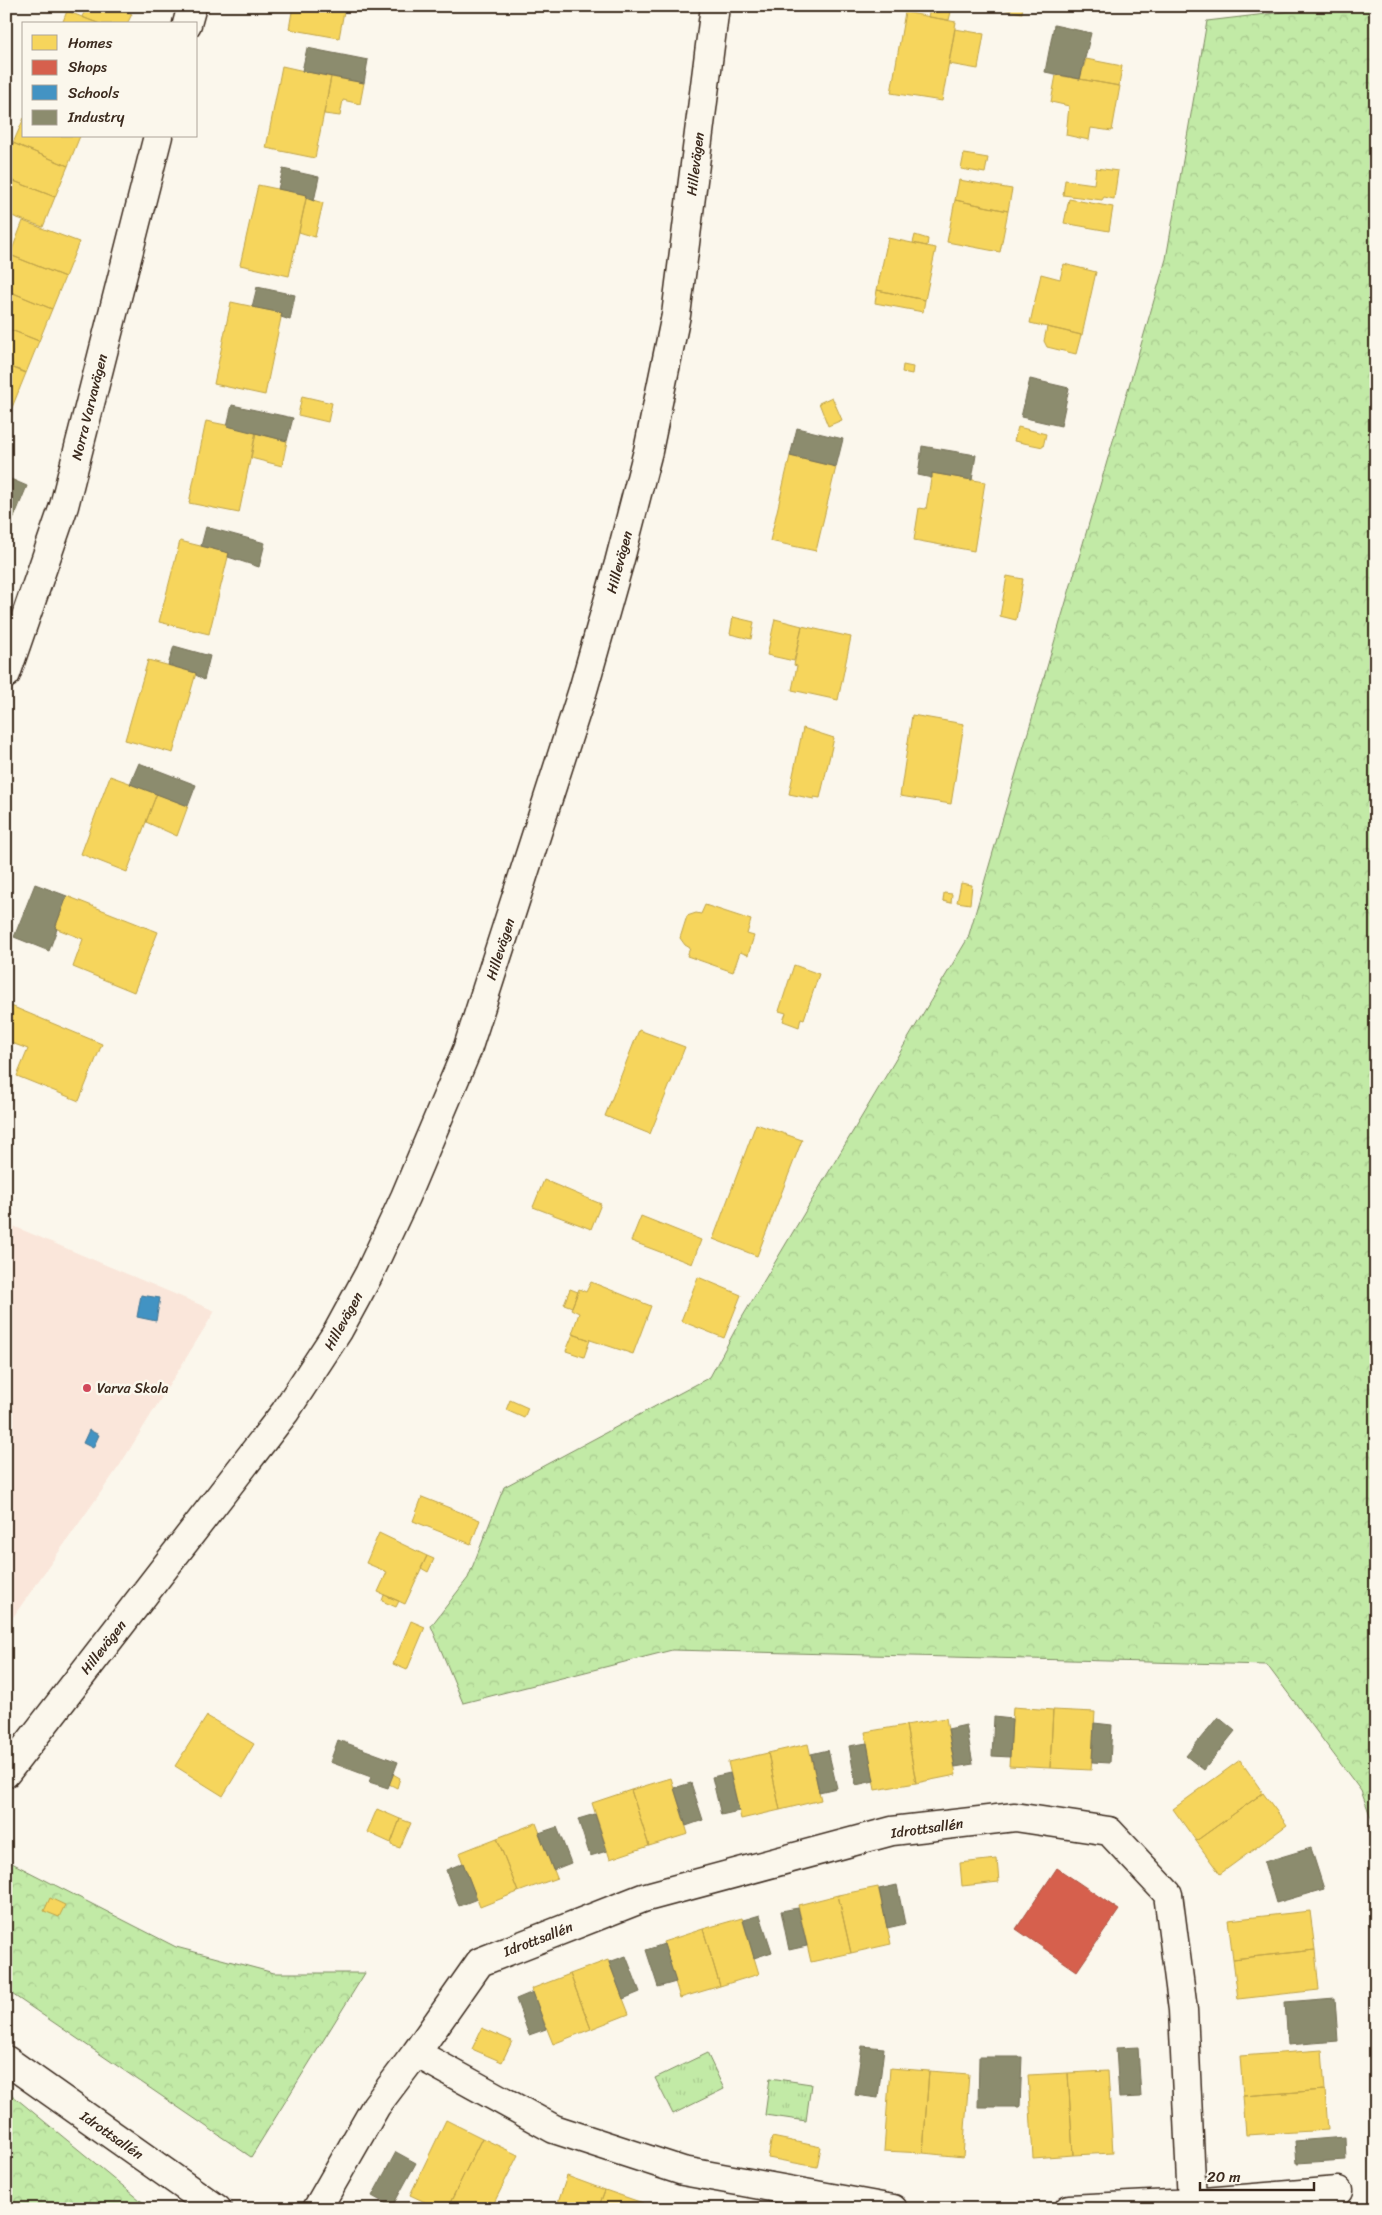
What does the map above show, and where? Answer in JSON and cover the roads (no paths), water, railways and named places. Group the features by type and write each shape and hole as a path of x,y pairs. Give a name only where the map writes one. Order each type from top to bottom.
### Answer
{"street":[{"path":"188,22 192,6"},
{"name":"Hillevägen","path":"6,1774 285,1412 316,1367 369,1274 405,1197 467,1050 518,896 582,690 619,563 648,451 676,315 715,6"},
{"name":"Norra Varvavägen","path":"6,674 64,506 157,138"},
{"name":"Idrottsallén","path":"317,2209 376,2106 480,1962 643,1898 892,1831 1015,1817 1109,1831 1168,1894 1183,2010 1192,2203"},
{"path":"416,2053 554,2130 683,2171 893,2209"},
{"name":"Idrottsallén","path":"6,2060 217,2209"},
{"path":"1069,2209 1192,2203 1338,2191"}],"place":[{"name":"Varva Skola","path":"87,1388"}]}
